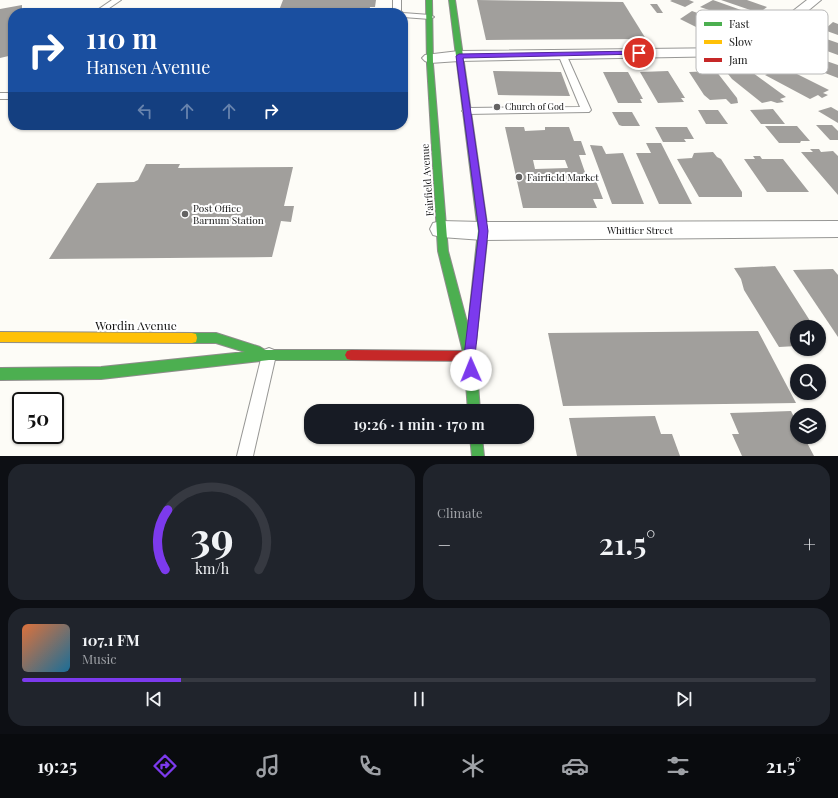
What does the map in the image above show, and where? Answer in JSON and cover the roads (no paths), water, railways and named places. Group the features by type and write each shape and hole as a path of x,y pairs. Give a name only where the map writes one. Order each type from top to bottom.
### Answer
{"main road":[{"name":"Fairfield Avenue","path":"429,0 430,58 443,251 470,356"},
{"name":"Fairfield Avenue","path":"452,0 483,231 470,356 473,404"},
{"name":"Wordin Avenue","path":"0,337 216,338 269,355"},
{"name":"Wordin Avenue","path":"0,374 101,373 269,355 470,356"},
{"path":"477,444 478,456"}],"street":[{"path":"802,10 815,0"},
{"path":"430,58 459,56 696,52"},
{"name":"Whittier Street","path":"441,230 838,229"}],"lane":[{"path":"105,8 117,0"},
{"path":"408,16 430,18"},
{"path":"467,111 586,110 562,54"},
{"path":"245,456 269,355"}],"place":[{"name":"Church of God","path":"497,107"},
{"name":"Fairfield Market","path":"519,177"},
{"name":"Post Office Barnum Station","path":"185,214"}]}
